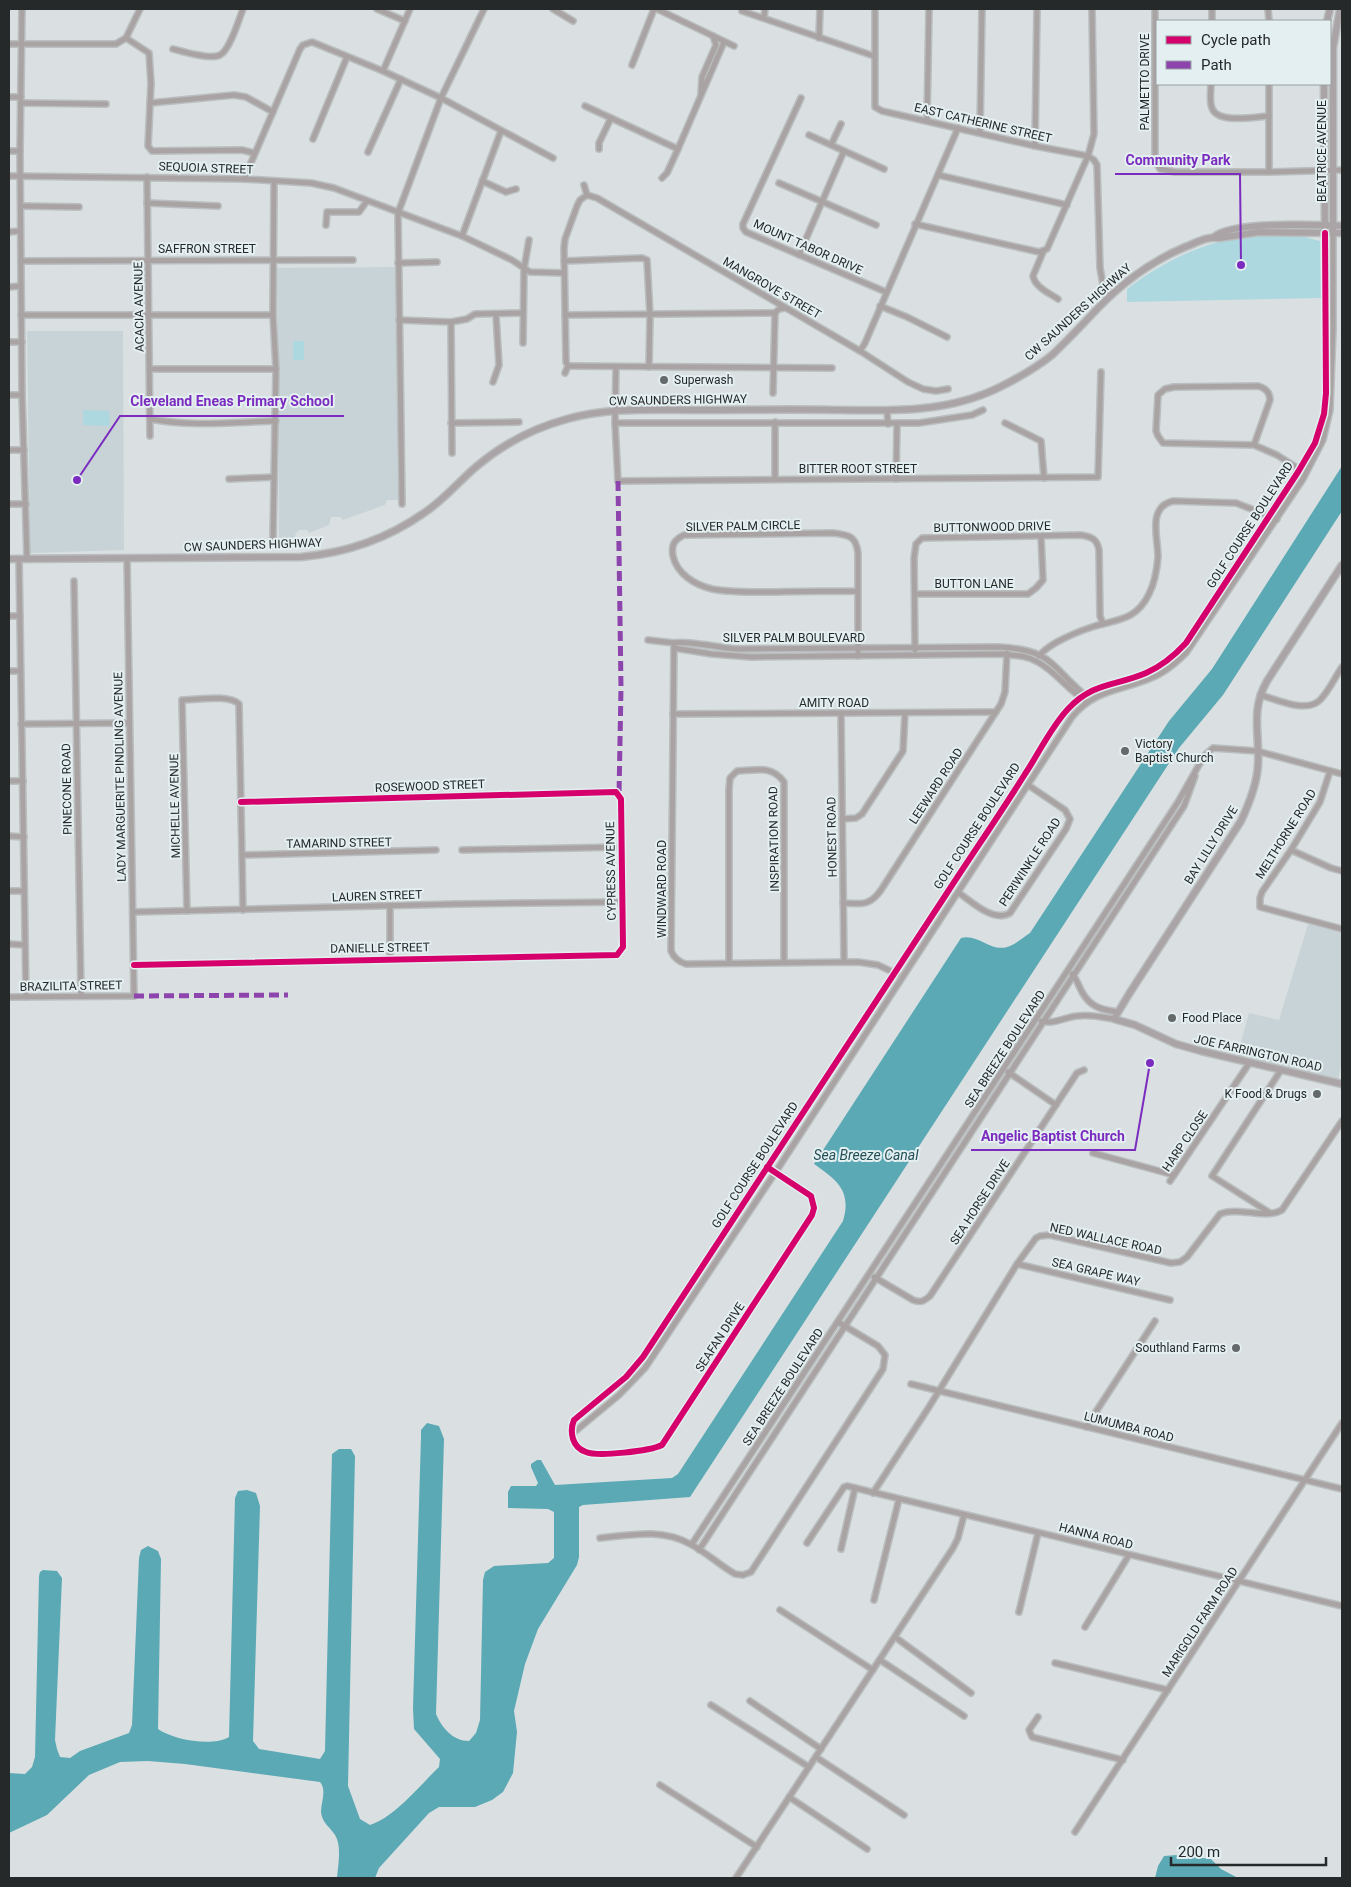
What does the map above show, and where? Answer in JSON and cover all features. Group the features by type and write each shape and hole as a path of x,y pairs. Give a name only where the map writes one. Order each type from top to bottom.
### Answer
{"main road":[{"name":"BEATRICE AVENUE","path":"1333,233 1333,48 1340,9"},
{"name":"BEATRICE AVENUE","path":"1324,85 1325,234"},
{"name":"CW SAUNDERS HIGHWAY","path":"1214,237 1218,233 1259,226 1342,226"},
{"name":"CW SAUNDERS HIGHWAY","path":"9,559 301,557 352,548 405,526 430,509 482,462 518,439 556,422 581,415 615,411 887,411 936,407 955,403 984,394 1009,383 1051,355 1111,295 1130,279 1154,262 1200,240 1259,232 1342,233"},
{"name":"BAY LILLY DRIVE","path":"1114,1019 1241,821 1254,790 1257,771 1256,721 1260,695 1267,681 1342,565"},
{"name":"JOE FARRINGTON ROAD","path":"1114,1019 1126,1022 1186,1047 1342,1084"}],"street":[{"path":"22,9 20,231 22,394 26,504 20,616 20,671 26,997"},
{"path":"9,44 116,44 126,38 140,9"},
{"path":"173,49 197,55 219,56 225,52 244,9"},
{"path":"377,9 405,21"},
{"path":"383,71 410,9"},
{"path":"402,504 398,213 441,98 484,9"},
{"path":"553,9 573,21"},
{"path":"632,65 656,9 734,46"},
{"path":"764,18 765,9"},
{"path":"819,38 820,9"},
{"path":"742,11 874,56 875,9"},
{"path":"927,121 929,9"},
{"path":"980,132 982,9"},
{"path":"1035,146 1038,9"},
{"path":"1058,299 1036,284 1033,276 1067,205 1088,156 1094,134 1092,9"},
{"name":"PALMETTO DRIVE","path":"1155,9 1155,160 1160,169 1175,172 1342,170"},
{"path":"701,94 702,77 716,45 712,35"},
{"path":"126,38 149,53 151,62 148,146 152,151 242,150 254,152"},
{"path":"244,178 254,152 304,45 312,42 383,71 441,98 553,158"},
{"path":"662,178 667,173 724,42"},
{"name":"EAST CATHERINE STREET","path":"874,56 874,107 882,111 1035,146 1088,156"},
{"path":"314,139 347,57"},
{"path":"368,152 401,80"},
{"path":"1211,85 1211,106 1215,114 1224,118 1269,116"},
{"path":"1269,85 1269,172"},
{"path":"150,103 234,95 246,97 273,112"},
{"path":"9,97 21,100 106,104"},
{"name":"MOUNT TABOR DRIVE","path":"801,98 743,226 746,232 886,292"},
{"path":"585,106 678,148"},
{"path":"599,149 599,143 611,118"},
{"path":"831,145 841,124"},
{"path":"860,351 958,128"},
{"path":"462,236 501,131"},
{"path":"808,135 884,169"},
{"path":"9,151 20,151"},
{"path":"799,254 844,151"},
{"path":"1088,156 1094,160 1097,166 1100,268 1103,285 1111,295"},
{"path":"938,175 1067,205"},
{"name":"SEQUOIA STREET","path":"9,176 244,178 274,182 311,183 334,188 462,236 512,260 524,269"},
{"name":"ACACIA AVENUE","path":"147,177 150,436"},
{"path":"482,181 506,192 516,189"},
{"path":"273,540 276,421 273,315 274,182"},
{"path":"779,183 876,226"},
{"path":"565,373 568,366 566,362 564,244 580,200 587,196 584,186"},
{"name":"MANGROVE STREET","path":"587,196 597,198 918,386 936,391 948,389"},
{"path":"326,225 326,212 359,212 367,201"},
{"path":"147,203 218,206"},
{"path":"21,206 79,207"},
{"path":"915,224 1044,252"},
{"path":"9,232 20,231"},
{"name":"GOLF COURSE BOULEVARD","path":"572,1434 619,1395 645,1368 776,1173 1065,725 1077,710 1089,701 1105,692 1153,678 1174,664 1192,646 1303,479 1323,440 1330,410 1333,329 1333,233"},
{"name":"GOLF COURSE BOULEVARD","path":"572,1434 574,1420 626,1378 643,1357 894,972 1002,811 1061,718 1082,696 1101,686 1144,674 1162,664 1186,643 1270,516 1314,443 1324,414 1326,394 1325,234"},
{"path":"523,343 524,269 529,240"},
{"name":"SAFFRON STREET","path":"21,261 148,259 354,260"},
{"path":"564,261 646,259 648,262 650,315 649,367"},
{"path":"398,263 437,262"},
{"path":"524,269 538,274 564,273"},
{"path":"9,286 21,286"},
{"path":"880,306 907,316 947,337"},
{"path":"565,315 775,313 779,309 785,308"},
{"path":"400,320 451,322 467,319 475,314 524,313"},
{"path":"774,393 775,313"},
{"path":"22,315 273,315"},
{"path":"493,382 498,366 496,315"},
{"path":"451,322 452,453"},
{"path":"9,342 22,342"},
{"path":"568,366 832,368"},
{"path":"616,367 614,423 775,422 897,424 948,420 972,415 983,410"},
{"path":"150,369 276,369"},
{"name":"BITTER ROOT STREET","path":"614,423 618,481 1098,477 1101,372"},
{"path":"1254,445 1270,400 1269,393 1263,388 1258,386 1174,387 1165,389 1158,395 1156,431 1163,443 1254,445 1277,455 1299,469"},
{"path":"9,395 22,394"},
{"path":"693,410 694,422"},
{"path":"728,410 728,422"},
{"path":"751,410 752,422"},
{"path":"887,411 888,424"},
{"path":"150,419 163,422 199,423 276,421"},
{"path":"451,423 519,422"},
{"path":"775,422 775,479"},
{"path":"1006,423 1041,440 1044,478"},
{"path":"896,478 897,424"},
{"path":"9,450 24,450"},
{"path":"229,479 274,477"},
{"path":"1036,661 1040,654 1066,637 1103,624 1116,622 1132,615 1141,608 1149,594 1158,557 1156,518 1159,508 1165,503 1172,501 1236,503 1277,519"},
{"path":"9,504 26,504"},
{"name":"SILVER PALM CIRCLE","path":"858,591 742,592 710,588 682,575 675,563 673,545 676,539 684,535 844,534 852,538 857,543 858,591 858,656"},
{"name":"BUTTONWOOD DRIVE","path":"915,655 916,544 922,538 1081,535 1092,537 1098,543 1099,550 1100,616 1103,624"},
{"name":"BUTTON LANE","path":"915,594 1028,594 1042,580 1041,536"},
{"name":"LADY MARGUERITE PINDLING AVENUE","path":"127,558 134,996"},
{"name":"PINECONE ROAD","path":"74,581 81,996"},
{"path":"9,616 20,616"},
{"path":"648,640 674,646"},
{"name":"SILVER PALM BOULEVARD","path":"674,646 682,641 710,647 736,649 1022,649 1040,654 1049,660 1082,696"},
{"path":"1186,643 1192,646"},
{"name":"SILVER PALM BOULEVARD","path":"674,646 712,654 751,657 1022,656 1036,661 1089,701"},
{"name":"WINDWARD ROAD","path":"674,646 671,951 677,960 686,964 844,961 869,963 902,977"},
{"name":"LEEWARD ROAD","path":"843,903 867,904 875,898 996,712 1005,692 1008,648"},
{"path":"1260,695 1302,706 1313,705 1320,700 1342,667"},
{"path":"9,671 20,671"},
{"name":"MICHELLE AVENUE","path":"187,911 182,700 225,698 238,702 241,802"},
{"name":"AMITY ROAD","path":"673,714 996,712"},
{"name":"HONEST ROAD","path":"841,713 844,961"},
{"path":"842,819 856,818 862,814 901,755 905,740 905,713"},
{"path":"21,724 129,723"},
{"path":"1198,766 1204,756 1213,748 1257,751 1342,774"},
{"name":"SEA BREEZE BOULEVARD","path":"692,1544 1178,802 1198,766"},
{"name":"SEA BREEZE BOULEVARD","path":"699,1550 1184,806 1198,766"},
{"name":"INSPIRATION ROAD","path":"730,963 730,778 738,771 762,770 778,773 784,782 784,962"},
{"name":"MELTHORNE ROAD","path":"1330,771 1320,802 1291,850 1262,892 1260,907 1342,929"},
{"path":"9,780 23,781"},
{"name":"PERIWINKLE ROAD","path":"958,893 994,916 1004,917 1010,913 1066,829 1070,819 1065,810 1028,785"},
{"name":"ROSEWOOD STREET","path":"241,802 616,792 619,795"},
{"name":"CYPRESS AVENUE","path":"619,795 621,799 623,947"},
{"path":"241,802 243,910"},
{"path":"9,836 24,837"},
{"path":"462,850 622,847"},
{"name":"TAMARIND STREET","path":"242,855 436,850"},
{"path":"1291,850 1342,871"},
{"path":"9,891 24,891"},
{"name":"LAUREN STREET","path":"133,912 622,902"},
{"path":"390,906 390,959"},
{"path":"9,944 25,945"},
{"name":"DANIELLE STREET","path":"134,965 618,955 623,947"},
{"path":"1068,971 1074,975 1086,998 1096,1008 1118,1012"},
{"name":"BRAZILITA STREET","path":"9,997 134,996"},
{"path":"1093,1016 1096,1008"},
{"name":"SEA BREEZE BOULEVARD","path":"1043,1022 1049,1023 1077,1016 1114,1019"},
{"path":"1036,1018 1043,1022"},
{"name":"HARP CLOSE","path":"1170,1181 1250,1062"},
{"path":"1003,1069 1056,1105"},
{"name":"SEA HORSE DRIVE","path":"876,1278 919,1302 924,1301 930,1296 1077,1073 1084,1070"},
{"path":"1281,1070 1212,1176 1270,1213 1280,1211 1287,1204 1342,1121"},
{"path":"1093,1153 1174,1175"},
{"name":"SEAFAN DRIVE","path":"572,1434 575,1444 584,1452 592,1454 655,1449 667,1439 812,1215 814,1208 813,1200 810,1196 767,1167"},
{"name":"NED WALLACE ROAD","path":"873,1493 939,1391 1017,1264 1036,1238 1044,1235 1171,1264 1187,1257 1220,1214 1228,1212 1270,1213"},
{"name":"SEA GRAPE WAY","path":"1017,1264 1170,1300"},
{"path":"870,1273 876,1278"},
{"path":"1086,1427 1155,1321"},
{"path":"600,1538 661,1533 674,1536 692,1544 739,1575 747,1574 754,1568 883,1369 885,1355 882,1350 838,1322"},
{"name":"LUMUMBA ROAD","path":"911,1384 1342,1489"},
{"name":"MARIGOLD FARM ROAD","path":"1075,1832 1342,1423"},
{"name":"HANNA ROAD","path":"807,1543 845,1486 1342,1606"},
{"path":"841,1549 855,1488"},
{"path":"874,1600 899,1499"},
{"path":"736,1878 956,1543 964,1515"},
{"path":"1019,1612 1038,1532"},
{"path":"1085,1627 1129,1555"},
{"path":"780,1610 873,1670"},
{"path":"895,1637 971,1693"},
{"path":"880,1660 964,1716"},
{"path":"1055,1663 1168,1690"},
{"path":"750,1702 821,1749"},
{"path":"711,1705 809,1767"},
{"path":"1038,1717 1029,1729 1029,1734 1032,1737 1123,1760"},
{"path":"816,1757 904,1815"},
{"path":"660,1785 757,1847"},
{"path":"789,1797 867,1849"}],"shaded area":[{"path":"1262,235 1301,236 1320,241 1321,298 1127,302 1127,289 1174,259 1225,240"},
{"path":"395,267 398,500 387,500 385,505 343,520 340,517 331,517 329,525 309,533 307,530 299,530 295,537 279,543 277,268"},
{"path":"27,331 123,331 124,550 30,553"},
{"path":"293,341 304,341 304,360 293,360"},
{"path":"83,410 109,411 110,426 83,425"},
{"path":"1308,924 1342,933 1342,1062 1338,1080 1237,1056 1249,1013 1279,1020"}],"water":[{"name":"Sea Breeze Canal","path":"1342,466 1342,511 1223,695 1179,748 690,1497 583,1505 579,1507 579,1557 577,1565 538,1629 525,1664 514,1711 517,1732 513,1773 503,1792 492,1800 475,1807 439,1807 429,1813 379,1868 375,1878 337,1878 338,1845 335,1835 322,1816 323,1789 320,1782 185,1764 148,1761 120,1762 89,1775 47,1815 9,1833 9,1773 25,1774 32,1767 35,1757 39,1576 43,1570 57,1571 62,1578 55,1740 60,1757 70,1758 80,1751 129,1733 132,1725 139,1558 141,1550 148,1546 158,1551 161,1559 158,1729 173,1736 193,1741 213,1742 229,1737 235,1498 238,1491 247,1490 256,1493 260,1506 253,1741 259,1749 320,1759 325,1751 332,1454 339,1449 351,1449 355,1456 348,1786 360,1819 370,1825 389,1815 407,1800 439,1767 440,1759 414,1729 413,1708 421,1430 427,1423 439,1426 444,1439 436,1714 441,1724 449,1733 458,1739 469,1741 476,1733 480,1720 483,1580 485,1572 494,1566 548,1563 554,1558 554,1512 548,1509 508,1508 508,1492 511,1486 536,1486 538,1483 531,1464 537,1460 541,1460 555,1485 672,1478 678,1474 843,1221 846,1202 844,1194 830,1175 814,1164 961,938 974,938 991,946 1003,948 1013,945 1030,933 1169,721 1212,669"},
{"path":"1177,1855 1211,1859 1221,1869 1238,1878 1155,1878 1158,1866 1164,1856"}],"marked path":[{"path":"618,481 621,688 619,795"},
{"path":"134,996 288,995"}],"cycle path":[{"path":"767,1167 811,1196 814,1208 812,1215 662,1445 612,1454 592,1453 582,1450 575,1443 572,1436 574,1420 626,1377 643,1357 757,1183 833,1067 1006,804 1056,724 1077,700 1096,689 1152,670 1168,660 1186,643 1298,472 1315,443 1324,414 1326,393 1325,233"},
{"path":"134,965 617,955 623,947 621,799 616,792 241,802"}],"place":[{"name":"Community Park","path":"1241,265"},
{"name":"Superwash","path":"664,380"},
{"name":"Cleveland Eneas Primary School","path":"77,480"},
{"name":"Victory Baptist Church","path":"1125,751"},
{"name":"Food Place","path":"1172,1018"},
{"name":"Angelic Baptist Church","path":"1150,1063"},
{"name":"K Food & Drugs","path":"1317,1094"},
{"name":"Southland Farms","path":"1236,1348"}]}
